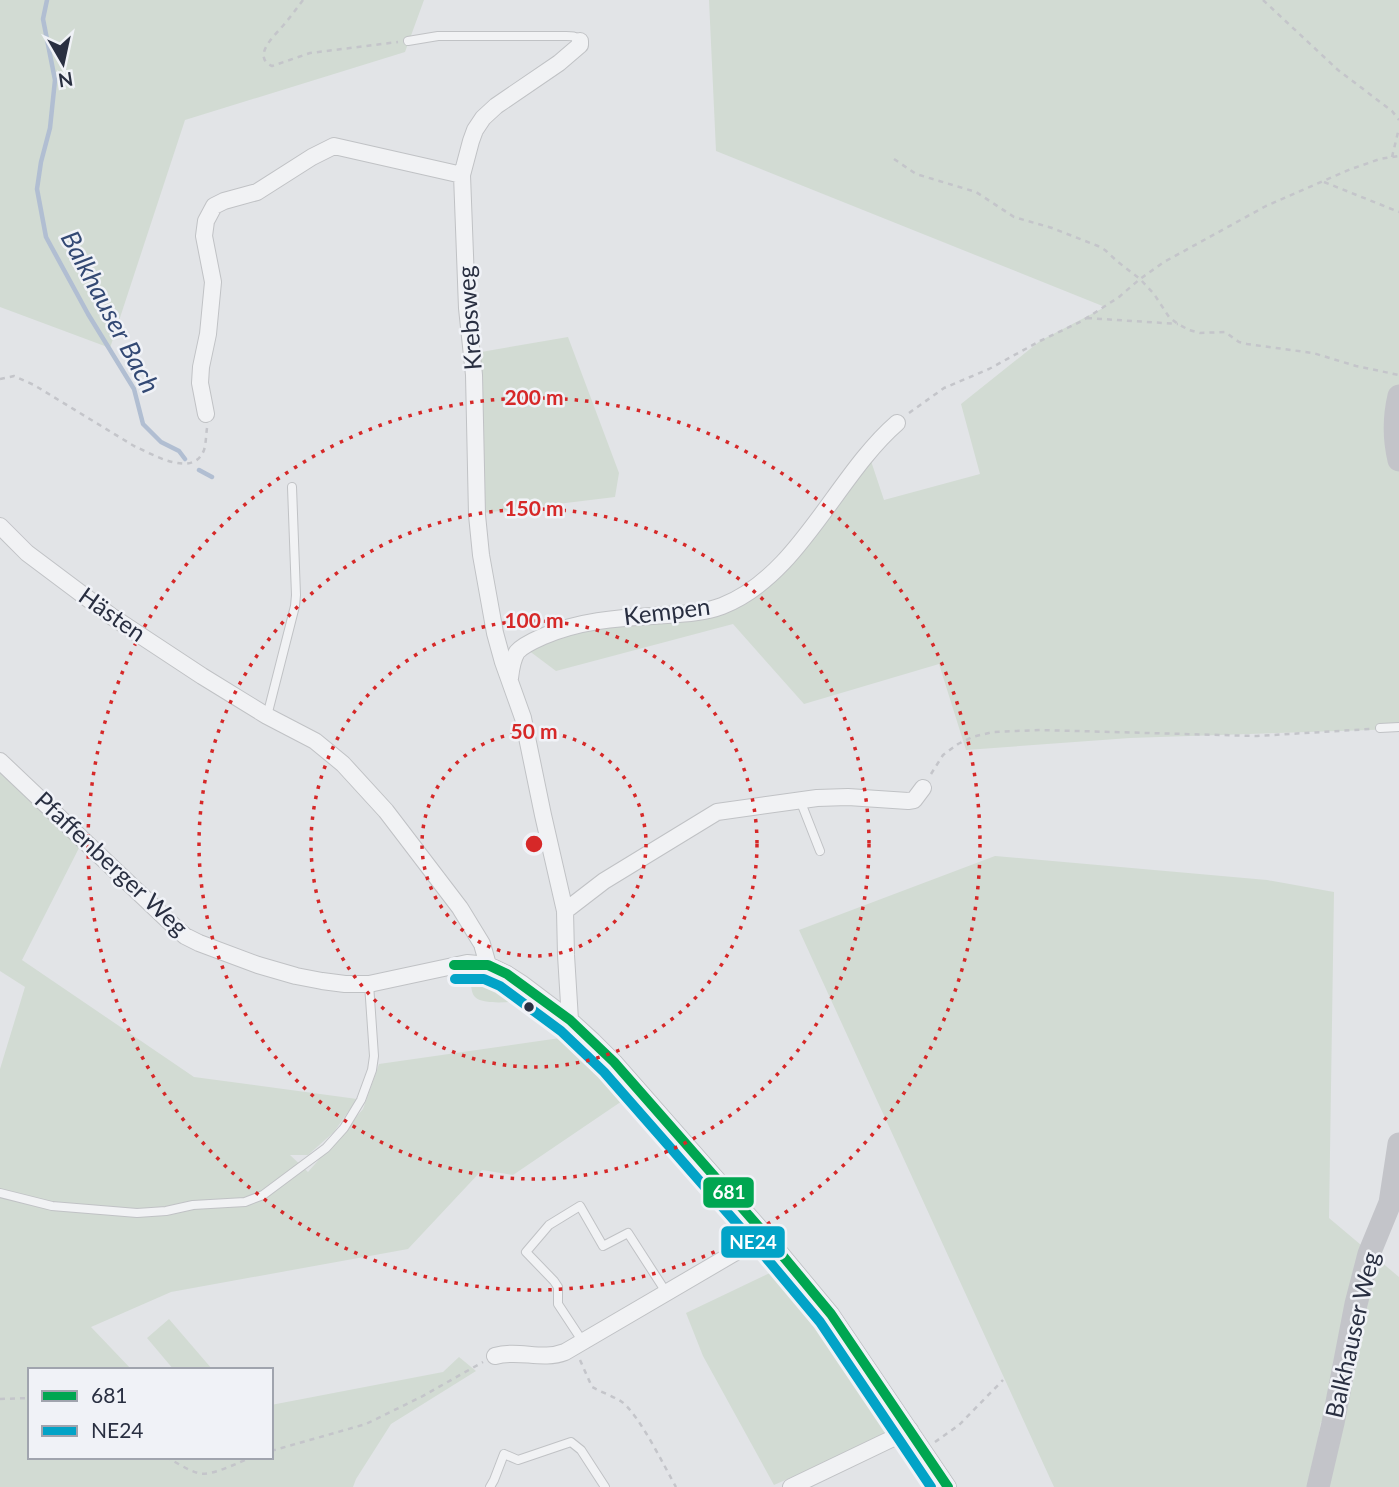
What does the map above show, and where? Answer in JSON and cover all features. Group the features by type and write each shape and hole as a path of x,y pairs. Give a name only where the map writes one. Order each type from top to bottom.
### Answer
{"main road":[{"path":"1399,396 1395,436 1399,460"},
{"name":"Balkhauser Weg","path":"1318,1487 1356,1304 1369,1254 1390,1203 1399,1144"}],"street":[{"name":"Krebsweg","path":"570,1020 565,911 523,718 495,633 479,535 474,375 467,297 462,175 475,130 483,118 571,53 580,45 580,41"},
{"path":"206,414 200,383 213,282 204,236 206,221 214,206 257,192 334,146 462,175"},
{"name":"Kempen","path":"510,678 513,660 518,651 540,637 556,631 606,620 696,612 719,607 751,591 794,549 865,456 897,423"},
{"name":"Hästen","path":"0,526 27,553 111,616 267,716 315,741 343,764 386,811 460,908 482,944 488,965"},
{"name":"Pfaffenberger Weg","path":"0,761 185,936 199,943 258,965 334,983 369,984 454,965 488,965 514,979 570,1020 614,1062 831,1314 948,1487"},
{"path":"565,911 604,881 717,812 800,800 848,797 908,801 914,800 923,788"},
{"path":"495,1356 513,1353 558,1355 765,1235"},
{"path":"791,1487 910,1430"}],"lane":[{"name":"Krebsweg","path":"408,41 439,36 572,36 580,41"},
{"path":"267,716 295,606 292,487"},
{"path":"1380,728 1399,727"},
{"path":"800,800 820,851"},
{"path":"0,1193 69,1208 137,1213 192,1205 245,1202 263,1195 326,1148 344,1128 361,1100 372,1070 373,1056 369,984"},
{"path":"578,1345 558,1304 558,1287 526,1252 549,1225 580,1206 603,1246 628,1233 666,1292"},
{"path":"490,1487 503,1454 519,1460 571,1442 581,1450 605,1487"}],"path":[{"path":"303,0 268,43 264,52 267,64 272,66 310,53 408,41"},
{"path":"1263,0 1338,70 1392,111 1399,120"},
{"path":"1392,157 1399,128"},
{"path":"897,423 944,388 989,369 1087,318 1119,298 1140,279 1174,256 1266,206 1380,159 1398,156 1399,162"},
{"path":"894,159 916,174 976,192 1014,217 1052,228 1105,250 1140,279 1169,317 1189,330 1200,333 1225,332 1247,344 1304,351 1356,366 1399,374"},
{"path":"1322,182 1399,212"},
{"path":"1087,318 1178,324"},
{"path":"0,379 14,376 34,385 134,446 180,465 191,463 203,453 208,428 206,414"},
{"path":"923,788 943,755 965,740 993,732 1040,730 1257,736 1380,728"},
{"path":"578,1345 592,1387 626,1406 676,1487"},
{"path":"273,1450 366,1424 495,1356"},
{"path":"923,1450 960,1425 1003,1380"},
{"path":"0,1399 28,1398"},
{"path":"170,1459 202,1474 248,1459"}],"shaded area":[{"path":"0,0 424,0 405,52 185,120 110,348 0,307"},
{"path":"709,0 1399,0 1399,729 1130,738 966,750 939,664 804,704 733,624 556,671 528,650 587,626 737,605 784,574 810,535 870,458 884,500 980,474 961,404 1040,341 1105,307 716,151"},
{"path":"568,337 619,473 615,497 483,513 481,352"},
{"path":"0,773 80,846 22,960 194,1077 357,1099 334,1132 308,1155 290,1155 308,1172 363,1109 379,1064 560,1038 625,1099 513,1175 482,1170 408,1249 171,1292 91,1327 130,1368 28,1368 28,1459 273,1459 273,1405 443,1372 459,1357 476,1371 391,1424 353,1487 0,1487 0,1069 25,987 0,971"},
{"path":"995,856 1267,880 1334,892 1329,1218 1399,1277 1399,1487 1328,1487 1340,1422 1321,1422 1309,1487 1054,1487 799,930"},
{"path":"477,981 493,983 522,999 497,1002 479,1000 473,995 471,986"},
{"path":"774,1271 839,1348 892,1433 774,1485 703,1356 686,1313"},
{"path":"169,1319 211,1368 172,1368 147,1338"}],"waterway":[{"name":"Balkhauser Bach","path":"47,0 43,19 55,80 50,128 37,189 46,237 88,314 134,389 143,424 161,442 179,451 185,459"},
{"name":"Balkhauser Bach","path":"199,470 212,477"}],"transit line":[{"name":"681","path":"454,965 488,965 507,974 570,1020 614,1062 758,1226 831,1314 948,1487"},
{"name":"NE24","path":"455,979 484,979 500,986 561,1031 604,1072 820,1322 931,1487"}]}
